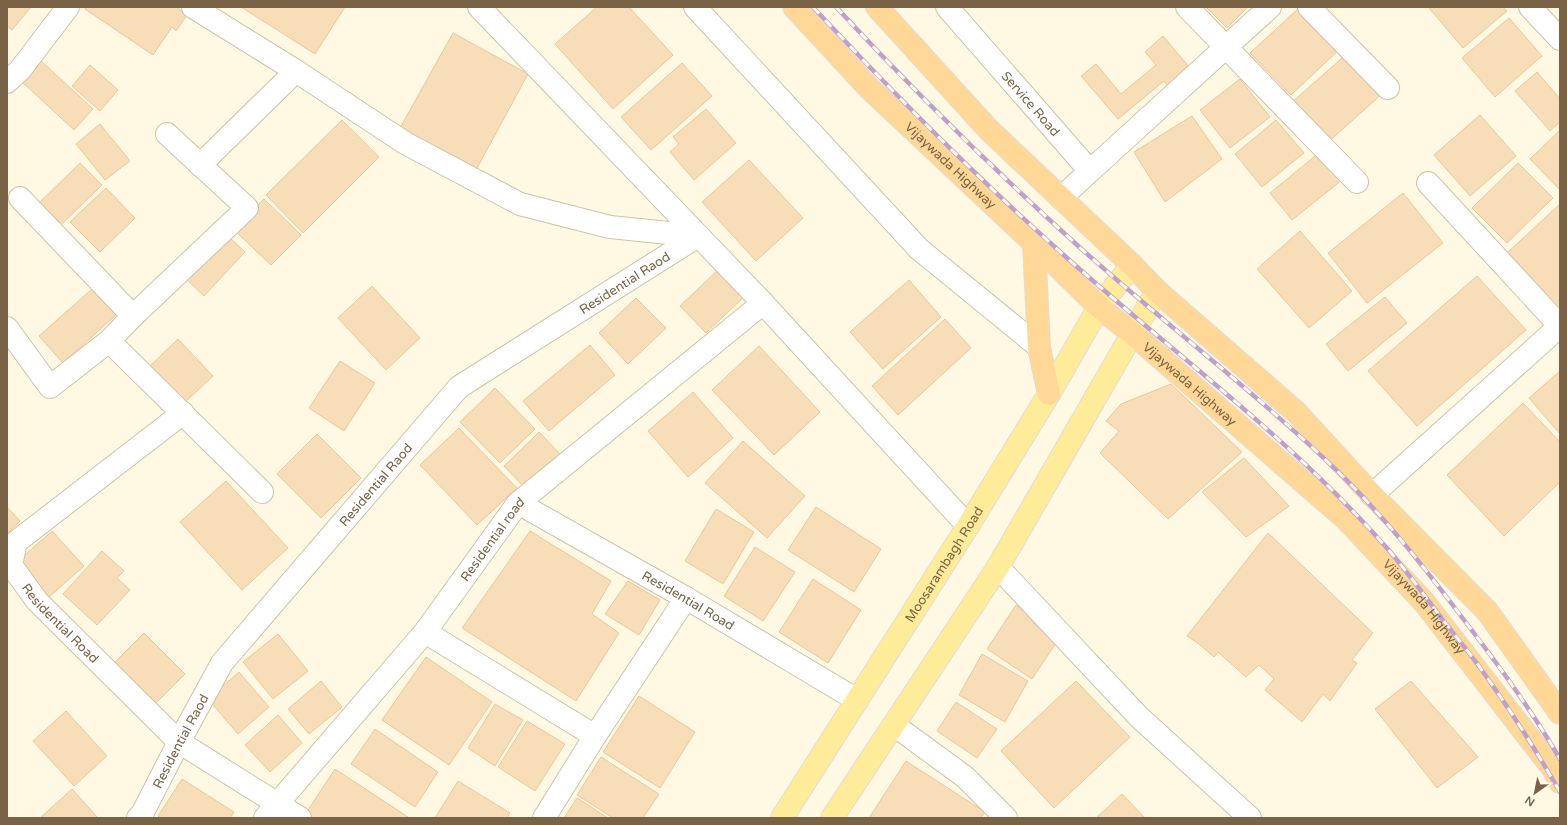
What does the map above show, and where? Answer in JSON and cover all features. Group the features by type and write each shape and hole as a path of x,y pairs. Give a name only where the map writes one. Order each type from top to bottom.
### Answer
{"highway":[{"name":"Vijaywada Highway","path":"794,7 870,89 1034,243 1099,307 1133,334 1346,519 1424,602 1554,770 1560,782"},
{"path":"877,7 988,130 1132,265 1157,291 1296,412 1372,496 1487,610 1560,713"},
{"path":"1034,243 1039,347 1049,394"}],"main road":[{"name":"Moosarambagh Road","path":"782,818 968,526 1049,394 1099,307 1132,265"},
{"path":"832,818 998,568 1157,291"}],"street":[{"path":"7,82 20,70 68,7"},
{"path":"193,7 296,71 405,143 520,204 610,227 698,236"},
{"path":"695,7 919,249 1039,347"},
{"name":"Service Road","path":"947,7 1090,171"},
{"path":"1187,7 1227,46 1357,182"},
{"path":"1061,198 1270,7"},
{"path":"1309,7 1388,88"},
{"path":"1530,7 1560,39"},
{"path":"477,8 763,303 968,526"},
{"path":"200,165 296,71"},
{"path":"7,328 50,387 109,341 133,316 247,208 167,134"},
{"path":"1372,496 1560,326 1428,183"},
{"path":"20,198 133,316"},
{"name":"Residential Raod","path":"138,818 142,814 222,663 459,387 698,236"},
{"name":"Residential road","path":"271,811 426,632 518,503 763,303"},
{"path":"109,341 262,492"},
{"name":"Residential Road","path":"183,413 16,542 11,565 38,601 179,742 271,811 300,818"},
{"name":"Residential Road","path":"518,503 686,598 857,700"},
{"path":"998,568 1139,717 1250,818"},
{"path":"544,818 595,736 686,598"},
{"path":"426,632 595,736"},
{"path":"894,725 965,777 1006,818"}],"building":[{"path":"7,7 31,7 12,30 7,26"},
{"path":"86,7 176,7 187,15 176,31 172,27 153,55 85,9"},
{"path":"241,7 345,7 315,54"},
{"path":"597,7 629,7 673,55 613,109 555,44"},
{"path":"1206,7 1248,7 1227,28"},
{"path":"1300,7 1342,47 1291,95 1250,53"},
{"path":"1503,7 1507,11 1463,48 1429,8"},
{"path":"1509,18 1542,56 1495,97 1462,58"},
{"path":"453,33 528,74 476,170 400,128"},
{"path":"1163,36 1190,68 1168,86 1164,81 1118,119 1081,76 1096,64 1121,94 1156,65 1145,52"},
{"path":"1348,53 1383,93 1326,144 1291,103"},
{"path":"39,59 93,109 74,130 20,80"},
{"path":"682,63 712,96 651,150 621,117"},
{"path":"90,65 118,90 100,111 72,86"},
{"path":"1537,72 1560,99 1560,122 1550,131 1515,91"},
{"path":"1240,79 1270,117 1230,148 1200,110"},
{"path":"706,109 736,143 694,180 670,152 679,144 673,137"},
{"path":"1480,115 1516,156 1470,196 1434,155"},
{"path":"1192,116 1222,159 1165,202 1134,152"},
{"path":"342,120 379,157 303,233 266,195"},
{"path":"1276,120 1304,153 1262,187 1235,154"},
{"path":"100,124 130,161 105,180 76,144"},
{"path":"1560,130 1560,190 1530,159"},
{"path":"1320,152 1342,180 1292,220 1270,193"},
{"path":"749,160 803,218 756,261 702,202"},
{"path":"80,163 102,185 60,226 38,204"},
{"path":"1518,163 1553,198 1507,243 1472,208"},
{"path":"106,188 135,218 100,252 70,222"},
{"path":"1403,193 1443,243 1367,303 1328,253"},
{"path":"264,199 301,235 271,265 234,230"},
{"path":"1560,204 1560,309 1559,309 1506,254"},
{"path":"1300,231 1352,291 1309,328 1257,269"},
{"path":"225,233 245,252 204,296 184,277"},
{"path":"720,268 746,295 706,333 680,306"},
{"path":"1477,276 1526,330 1417,426 1368,371"},
{"path":"909,280 941,317 883,369 850,332"},
{"path":"372,286 420,338 386,370 338,318"},
{"path":"92,289 116,315 63,363 39,336"},
{"path":"1385,297 1407,323 1348,371 1326,344"},
{"path":"636,298 666,328 628,364 599,333"},
{"path":"945,319 971,348 898,415 872,386"},
{"path":"178,339 213,376 180,407 145,371"},
{"path":"590,345 615,375 549,431 523,401"},
{"path":"759,346 820,412 774,455 712,390"},
{"path":"340,361 375,383 344,431 309,408"},
{"path":"1560,371 1560,434 1529,398"},
{"path":"1171,384 1242,452 1168,519 1100,453 1119,431 1106,421 1121,404"},
{"path":"495,388 535,429 500,463 460,422"},
{"path":"693,392 733,438 688,477 648,431"},
{"path":"1523,403 1560,442 1560,482 1504,536 1447,475"},
{"path":"459,428 517,488 477,525 420,465"},
{"path":"539,432 560,454 525,488 504,466"},
{"path":"317,434 361,478 321,518 277,474"},
{"path":"743,441 805,496 767,538 705,483"},
{"path":"1244,458 1289,506 1246,537 1202,492"},
{"path":"226,481 288,548 242,590 180,522"},
{"path":"7,507 20,521 7,534"},
{"path":"816,507 881,549 854,592 788,550"},
{"path":"716,509 754,532 723,584 685,561"},
{"path":"52,531 84,566 49,597 17,562"},
{"path":"530,531 611,581 592,614 619,633 576,701 462,628"},
{"path":"1268,533 1373,633 1352,660 1357,663 1330,701 1323,694 1302,722 1265,690 1274,679 1259,665 1246,677 1218,652 1214,657 1187,636"},
{"path":"755,547 795,572 763,621 724,596"},
{"path":"102,551 124,571 117,578 130,590 97,625 63,594"},
{"path":"813,579 861,610 828,663 779,632"},
{"path":"628,581 660,600 639,635 605,614"},
{"path":"1016,605 1037,619 1034,624 1058,640 1032,679 987,649"},
{"path":"144,633 185,674 151,708 110,667"},
{"path":"278,634 308,671 273,699 243,662"},
{"path":"982,654 1028,681 1005,722 959,695"},
{"path":"426,657 492,702 449,765 382,720"},
{"path":"239,672 269,707 238,734 208,699"},
{"path":"321,681 342,707 309,734 288,709"},
{"path":"1076,681 1130,737 1054,808 1001,751"},
{"path":"1411,681 1478,757 1437,788 1375,709"},
{"path":"639,696 695,732 660,788 603,752"},
{"path":"956,702 997,729 977,758 937,731"},
{"path":"495,704 523,720 495,766 468,748"},
{"path":"66,711 107,756 74,786 33,741"},
{"path":"278,715 302,743 270,772 245,745"},
{"path":"527,721 565,744 535,791 498,767"},
{"path":"375,729 438,772 415,807 351,764"},
{"path":"601,757 659,794 643,818 613,818 577,795"},
{"path":"906,761 985,812 981,818 869,818"},
{"path":"335,769 408,818 313,818 306,813"},
{"path":"182,779 234,812 230,818 161,818 158,816"},
{"path":"458,781 510,813 507,818 435,818"},
{"path":"72,789 98,818 40,818"},
{"path":"1122,794 1145,818 1096,818"},
{"path":"577,798 608,818 564,818"}],"railway":[{"path":"813,7 905,104 1000,197 1107,293 1271,433 1311,469 1349,507 1386,547 1476,662 1534,748 1560,792"},
{"path":"836,7 923,98 983,157 1076,244 1268,408 1330,464 1366,500 1399,537 1446,596 1513,686 1560,759"}]}
